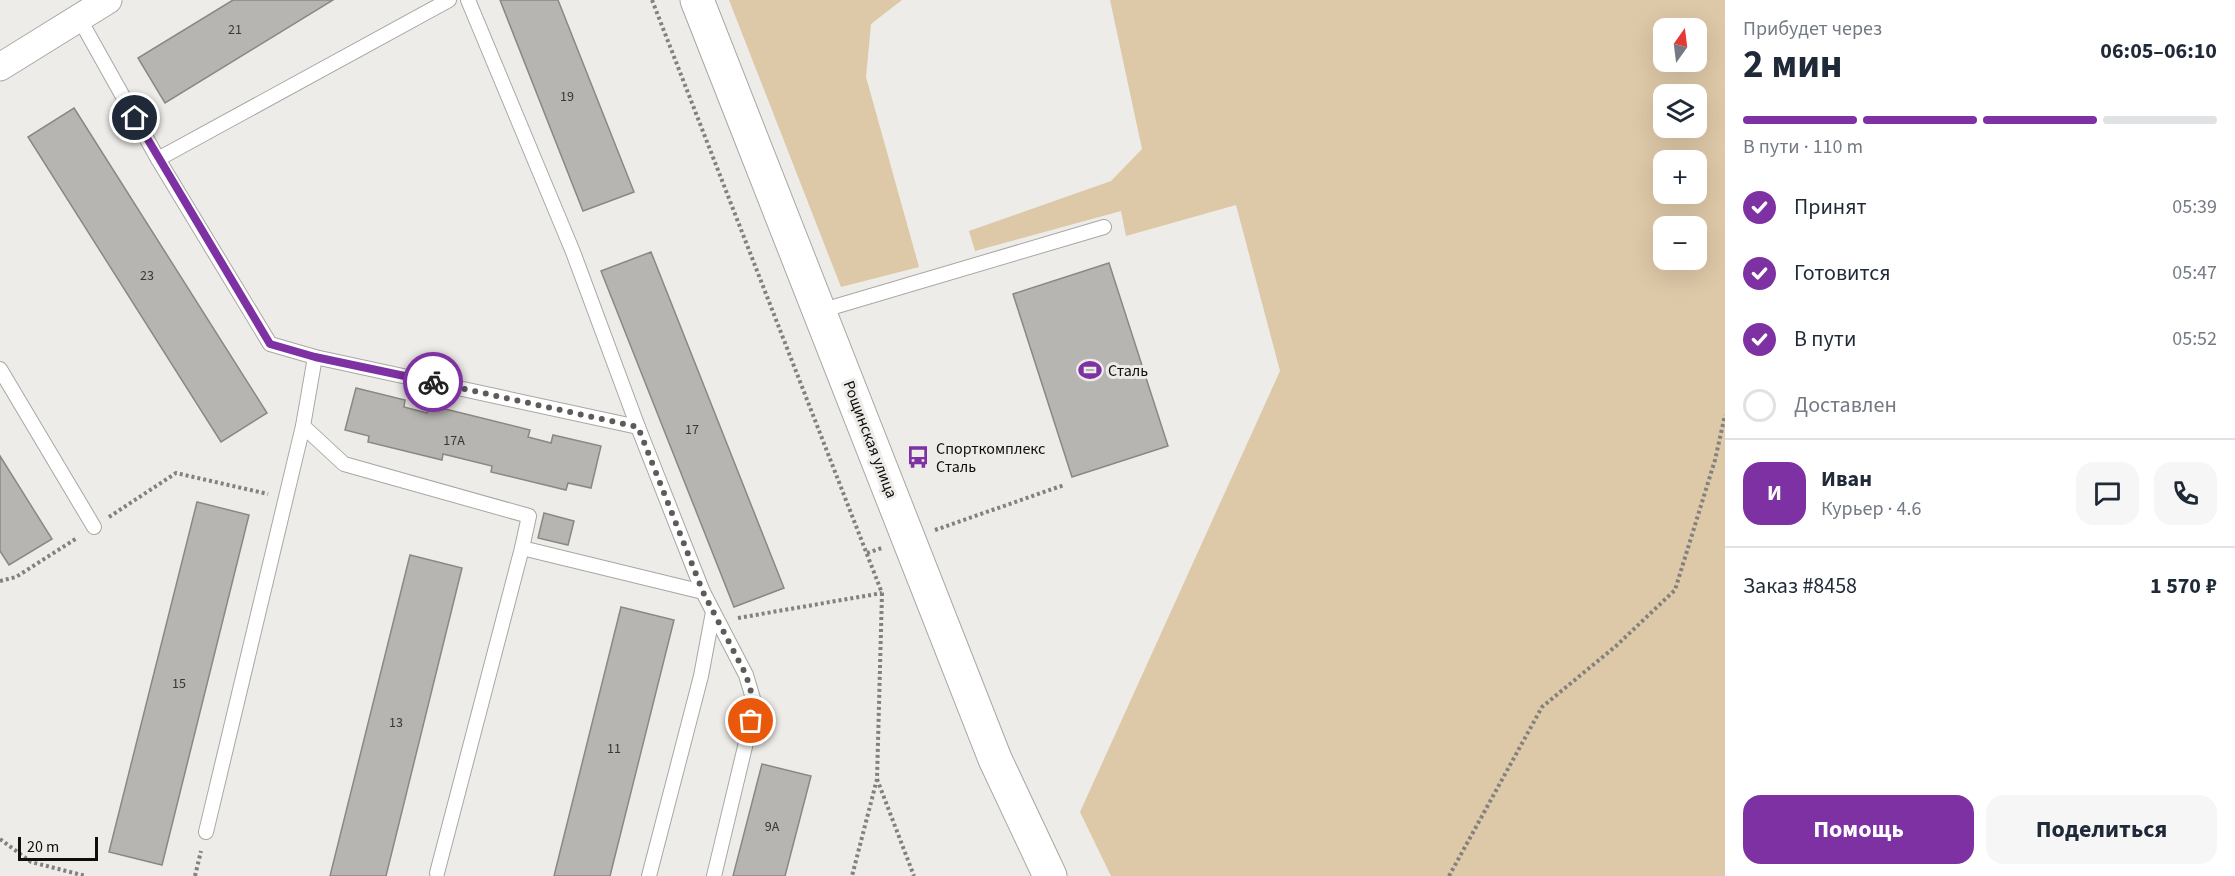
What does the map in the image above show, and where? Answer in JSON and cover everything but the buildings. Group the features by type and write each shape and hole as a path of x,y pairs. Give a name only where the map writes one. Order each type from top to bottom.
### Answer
{"main road":[{"name":"Рощинская улица","path":"697,0 996,759 1050,876"}],"street":[{"path":"0,67 108,0"}],"lane":[{"path":"158,159 448,0"},
{"path":"468,0 573,252 703,592 746,675 755,705 714,876"},
{"path":"78,18 158,159 270,344 315,357 638,427"},
{"path":"820,311 1104,227"},
{"path":"206,832 303,426 315,357"},
{"path":"0,369 94,527"},
{"path":"303,426 344,464 529,516 437,873"},
{"path":"522,548 703,592"},
{"path":"649,876 715,617"}],"path":[{"path":"652,0 882,593 877,779 852,876"},
{"path":"1449,876 1542,707 1616,646 1675,590 1715,460 1725,415"},
{"path":"0,581 16,577 176,473 286,498"},
{"path":"867,554 1065,485"},
{"path":"715,617 882,593"},
{"path":"877,779 914,876"},
{"path":"195,876 206,832"},
{"path":"0,839 31,862 86,876"}],"shaded area":[{"path":"729,0 902,0 871,24 866,77 919,267 841,287"},
{"path":"1110,0 1725,0 1725,876 1111,876 1080,812 1280,371 1236,205 1126,236 1121,211 975,251 969,231 1111,181 1142,149"}],"way so far":[{"path":"433,382 638,427 703,592 746,675 755,705 751,721"}],"place":[{"name":"Сталь","path":"1090,370"},
{"name":"Спорткомплекс Сталь","path":"918,457"}],"route":[{"path":"135,118 270,344 315,357 433,382"}]}
